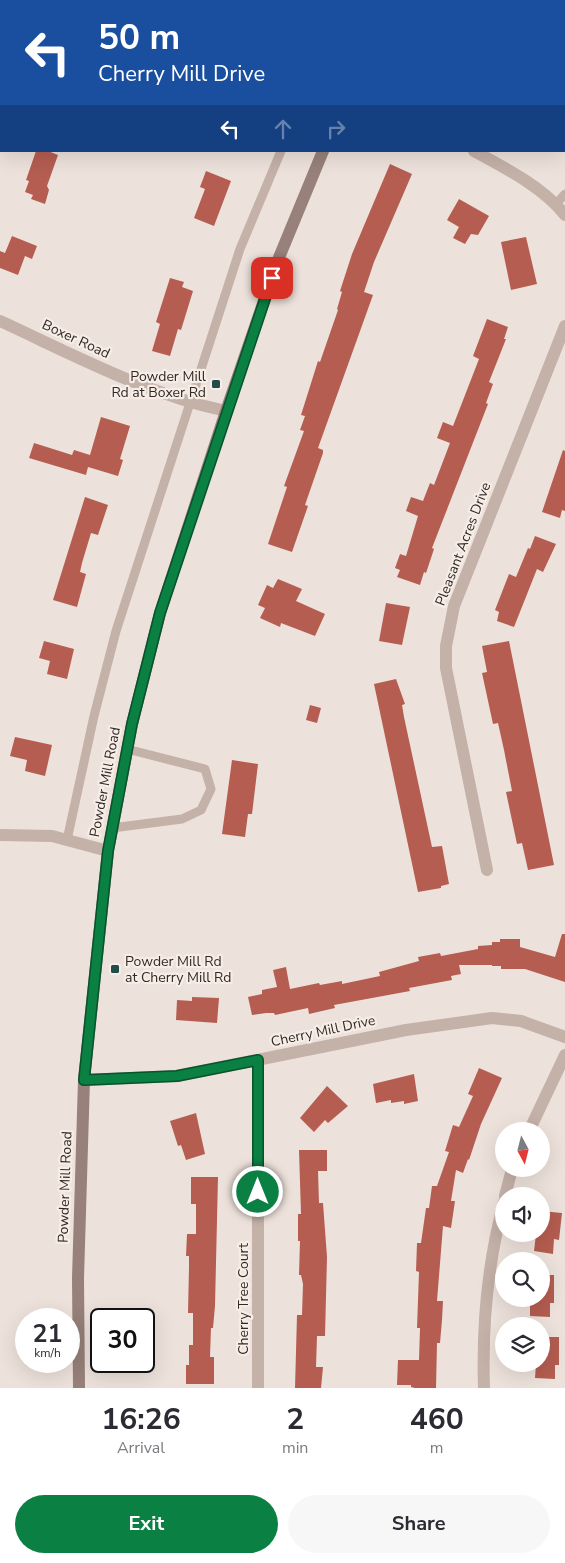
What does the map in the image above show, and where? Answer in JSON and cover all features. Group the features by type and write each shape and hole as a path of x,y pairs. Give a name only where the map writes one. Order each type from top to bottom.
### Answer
{"main road":[{"name":"Powder Mill Road","path":"79,1388 78,1260 84,1080 108,851 127,749 160,613 226,411 278,260 323,152"}],"street":[{"path":"476,152 561,199 565,215"},
{"name":"Boxer Road","path":"0,321 159,393 190,403 226,411"},
{"name":"Pleasant Acres Drive","path":"487,870 446,668 446,646 454,606 565,326"},
{"path":"0,835 52,836 108,851"},
{"name":"Cherry Mill Drive","path":"84,1080 177,1076 406,1030 492,1018 521,1021 565,1037"},
{"path":"533,1122 565,1055"},
{"name":"Cherry Tree Court","path":"258,1060 258,1388"},
{"path":"484,1388 491,1263 495,1242"}],"lane":[{"path":"67,840 94,716 116,631 240,249 281,152"},
{"path":"112,828 182,819 200,810 211,789 205,769 127,749"}],"building":[{"path":"36,152 50,152 58,155 47,186 49,190 45,204 31,199 33,195 25,192 29,181 26,180"},
{"path":"390,164 412,174 374,262 364,292 373,295 318,448 323,450 323,453 305,505 308,506 292,552 268,544 287,487 284,486 304,431 300,430 305,416 301,415 318,361 320,362 338,310 342,292 340,291 352,254"},
{"path":"206,171 231,181 214,226 194,218 205,189 200,187"},
{"path":"459,199 489,216 478,235 471,234 465,244 453,238 459,227 447,220"},
{"path":"12,236 37,246 32,259 25,256 18,275 0,268 0,251 5,253"},
{"path":"526,237 537,284 511,290 501,242"},
{"path":"170,278 184,282 182,287 193,291 181,330 178,329 170,356 152,351 160,324 156,322"},
{"path":"487,319 508,327 504,339 506,339 489,382 493,384 486,403 488,404 432,548 434,549 420,585 397,577 400,570 395,568 400,554 406,556 418,516 406,511 411,497 423,501 430,483 434,485 450,443 437,438 443,422 453,426 479,359 473,356"},
{"path":"101,417 130,426 120,459 123,460 118,476 88,467 86,475 29,458 34,443 72,455 74,450 90,455"},
{"path":"563,450 565,451 565,511 562,510 560,518 542,512"},
{"path":"85,497 108,505 98,535 91,533 80,572 86,574 77,607 53,600"},
{"path":"535,536 556,544 543,572 537,569 514,627 497,621 499,612 495,610 509,574 516,577"},
{"path":"278,579 302,589 296,601 325,614 315,636 281,623 280,627 260,618 265,608 258,605 267,585 273,588"},
{"path":"386,603 410,607 402,645 379,641"},
{"path":"44,641 74,649 67,679 47,674 50,661 39,658"},
{"path":"509,641 554,865 528,870 522,843 517,844 506,792 512,791 504,750 498,723 493,724 482,673 487,672 482,646"},
{"path":"396,679 405,704 402,705 404,717 432,847 442,846 449,884 441,886 441,888 418,892 374,684"},
{"path":"310,705 321,708 317,723 306,720"},
{"path":"15,737 52,745 45,776 25,771 27,760 10,756"},
{"path":"232,760 258,764 252,814 248,814 245,837 222,834"},
{"path":"562,934 565,934 565,982 525,969 501,969 501,966 492,965 459,965 461,974 451,976 452,980 409,988 410,991 334,1005 335,1008 309,1014 308,1008 275,1015 274,1013 266,1013 252,1015 248,997 262,994 262,990 277,987 273,970 286,967 290,989 319,983 320,985 342,981 342,984 380,976 379,972 419,961 418,957 440,953 441,956 478,949 478,946 492,945 492,942 500,942 500,939 520,939 520,947 555,957"},
{"path":"192,997 219,998 217,1023 176,1020 177,1000 192,1001"},
{"path":"479,1068 502,1078 481,1124 463,1173 456,1170 451,1201 455,1201 451,1228 443,1226 437,1301 443,1301 440,1343 437,1343 436,1388 415,1388 411,1387 411,1385 397,1385 398,1360 419,1360 420,1328 417,1328 419,1272 416,1271 417,1243 421,1243 426,1208 429,1208 432,1186 437,1186 449,1152 445,1151 453,1125 459,1127 473,1096 468,1094"},
{"path":"414,1074 418,1101 404,1104 404,1101 391,1103 391,1100 376,1103 373,1084"},
{"path":"327,1086 348,1106 328,1123 325,1120 314,1132 300,1118"},
{"path":"196,1113 205,1154 186,1160 181,1145 178,1146 170,1121"},
{"path":"299,1150 327,1150 327,1171 318,1171 319,1203 323,1203 327,1257 325,1336 317,1336 316,1367 323,1367 321,1388 295,1388 297,1315 302,1315 303,1284 301,1275 299,1275 300,1241 298,1241 298,1214 301,1214"},
{"path":"191,1177 218,1177 215,1306 213,1328 211,1328 210,1357 214,1357 214,1384 186,1384 186,1365 189,1365 189,1345 193,1345 193,1313 188,1313 189,1256 186,1256 187,1234 196,1234 196,1204 191,1204"},
{"path":"550,1212 562,1213 559,1240 554,1239 553,1254 550,1252 534,1251 535,1242 550,1242"},
{"path":"550,1275 554,1275 554,1303 550,1303"},
{"path":"530,1307 550,1307 550,1317 530,1316"},
{"path":"550,1337 559,1337 559,1365 555,1365 555,1379 535,1378 535,1372 550,1372"}],"place":[{"name":"Powder Mill Rd at Boxer Rd","path":"216,384"},
{"name":"Powder Mill Rd at Cherry Mill Rd","path":"115,969"}],"route":[{"path":"258,1192 258,1060 221,1069 177,1076 137,1080 84,1080 95,956 108,851 132,724 160,613 272,278"}]}
